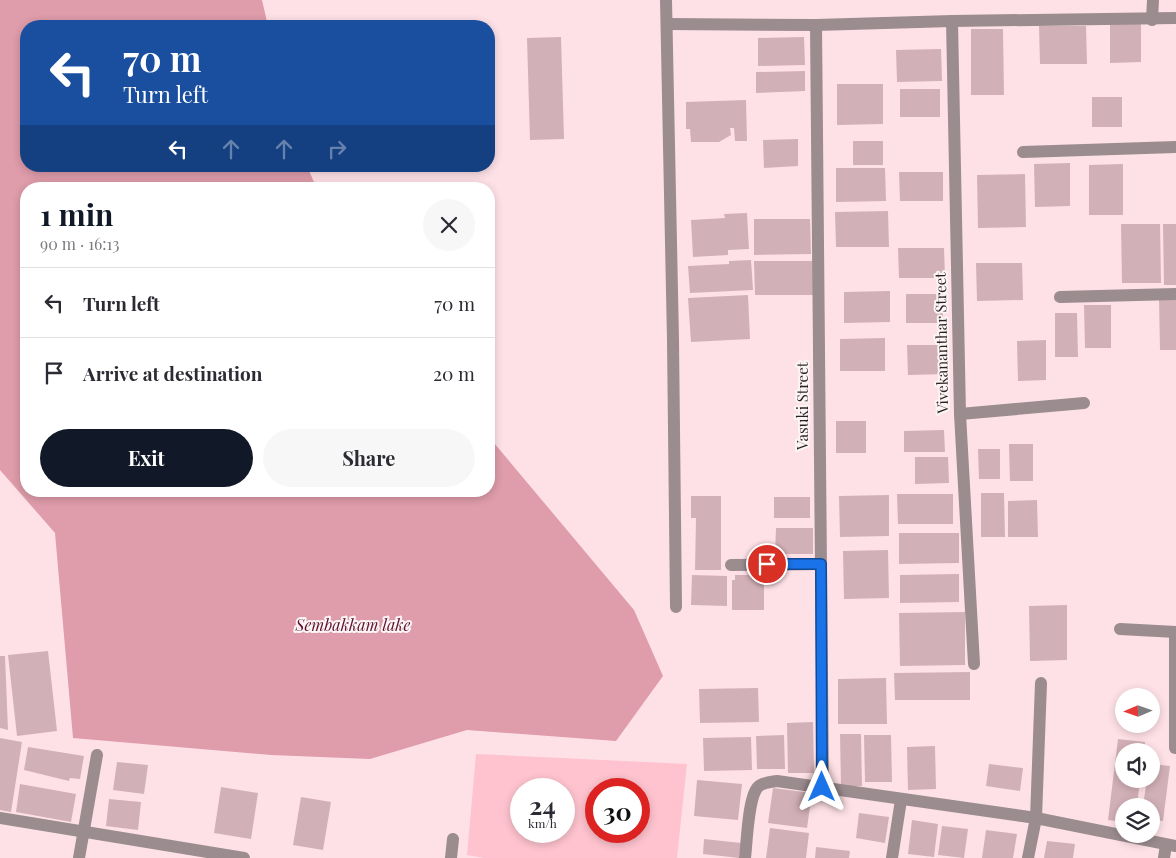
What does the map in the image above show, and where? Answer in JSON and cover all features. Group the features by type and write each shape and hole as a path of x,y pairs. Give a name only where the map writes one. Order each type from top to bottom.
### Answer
{"street":[{"path":"666,0 676,607"},
{"path":"1152,20 1153,0"},
{"path":"667,24 816,25 952,20 1152,20 1176,18"},
{"name":"Vivekananthar Street","path":"952,20 960,414 974,664"},
{"name":"Vasuki Street","path":"816,25 822,787"},
{"path":"1023,152 1176,147"},
{"path":"1060,297 1176,294"},
{"path":"960,414 1084,403"},
{"path":"731,565 821,564"},
{"path":"1120,629 1176,632 1175,748"},
{"path":"1028,858 1036,818 1040,683"},
{"path":"79,858 97,755"},
{"path":"745,858 753,798 757,788 766,782 777,781 1036,818 1169,850"},
{"path":"892,858 901,800"},
{"path":"0,818 244,858"},
{"path":"451,858 453,839"}],"shaded area":[{"path":"476,754 687,764 677,858 484,858 467,855"}],"water":[{"name":"Sembakkam lake","path":"0,0 262,0 267,20 20,20 20,172 310,172 314,182 20,182 20,493 0,470"},
{"name":"Sembakkam lake","path":"495,444 634,610 663,676 616,741 467,730 370,759 271,755 73,738 55,533 24,497 495,497"}],"building":[{"path":"1141,22 1141,62 1110,63 1110,23"},
{"path":"1039,26 1086,26 1087,64 1040,64"},
{"path":"971,29 1003,29 1004,95 971,95"},
{"path":"561,37 564,139 530,140 527,38"},
{"path":"804,37 805,65 758,66 758,38"},
{"path":"941,49 942,81 897,82 896,50"},
{"path":"805,71 805,91 756,93 756,72"},
{"path":"837,84 883,84 883,124 837,125"},
{"path":"900,89 940,89 940,117 900,117"},
{"path":"1092,97 1122,97 1122,127 1092,127"},
{"path":"746,100 747,141 735,141 734,128 730,128 731,135 719,142 691,142 690,129 686,129 686,102"},
{"path":"798,139 798,166 764,168 763,140"},
{"path":"853,141 883,141 883,165 853,165"},
{"path":"1070,163 1070,206 1035,207 1034,164"},
{"path":"1123,164 1123,215 1089,215 1089,165"},
{"path":"836,168 885,168 886,201 836,202"},
{"path":"899,172 943,172 943,201 900,201"},
{"path":"1025,174 1026,227 978,228 977,175"},
{"path":"888,211 889,247 836,247 835,212"},
{"path":"747,213 749,249 728,250 728,255 693,257 691,220 725,218 724,214"},
{"path":"754,219 810,219 811,254 754,255"},
{"path":"1121,224 1160,224 1161,283 1122,283"},
{"path":"1163,224 1176,224 1176,285 1164,285"},
{"path":"898,248 944,248 945,278 899,278"},
{"path":"751,260 753,290 690,293 688,266 729,264 729,261"},
{"path":"754,261 813,261 813,295 755,295"},
{"path":"976,263 1022,263 1023,300 977,301"},
{"path":"890,291 890,322 844,323 844,292"},
{"path":"906,294 943,294 943,323 906,323"},
{"path":"748,295 750,339 691,342 688,298"},
{"path":"1159,298 1176,298 1176,350 1160,350"},
{"path":"1084,305 1111,305 1111,348 1085,348"},
{"path":"1055,313 1077,313 1078,357 1055,357"},
{"path":"885,338 885,371 840,371 840,339"},
{"path":"1046,340 1046,380 1018,381 1017,341"},
{"path":"907,345 946,345 947,374 908,375"},
{"path":"836,421 866,421 866,453 836,453"},
{"path":"944,430 945,452 904,452 904,431"},
{"path":"1009,444 1033,444 1033,481 1010,481"},
{"path":"978,449 1000,449 1000,479 979,479"},
{"path":"915,457 948,457 949,483 915,484"},
{"path":"981,493 1004,493 1005,537 981,537"},
{"path":"897,494 953,494 953,524 898,524"},
{"path":"889,495 889,536 840,537 839,496"},
{"path":"691,496 721,496 721,570 695,570 696,518 691,518"},
{"path":"774,497 810,497 810,518 774,518"},
{"path":"1037,500 1038,537 1008,537 1008,501"},
{"path":"776,528 813,528 813,554 775,554"},
{"path":"899,533 959,533 959,563 899,564"},
{"path":"888,550 889,598 844,599 843,551"},
{"path":"959,574 959,602 900,603 900,575"},
{"path":"692,575 727,576 727,606 691,605"},
{"path":"735,575 764,575 764,610 732,610 732,580 735,580"},
{"path":"1067,605 1067,660 1030,661 1029,606"},
{"path":"965,612 965,665 900,666 899,613"},
{"path":"48,651 57,731 17,736 8,655"},
{"path":"0,656 5,656 8,730 0,728"},
{"path":"970,672 970,700 895,700 894,673"},
{"path":"886,678 887,724 838,724 838,679"},
{"path":"758,688 759,722 700,723 699,689"},
{"path":"813,722 814,773 788,773 787,723"},
{"path":"840,734 861,734 862,786 841,786"},
{"path":"784,735 785,769 757,769 756,736"},
{"path":"864,735 891,735 892,782 865,782"},
{"path":"751,737 752,770 704,771 703,738"},
{"path":"0,738 22,742 11,812 0,810"},
{"path":"1118,739 1145,742 1145,743 1118,743"},
{"path":"935,746 936,789 908,790 907,747"},
{"path":"28,747 84,756 80,779 70,778 69,781 24,770"},
{"path":"117,762 148,765 144,794 113,790"},
{"path":"1115,763 1115,788 1139,788 1138,798 1115,798 1115,821 1108,820"},
{"path":"989,764 1023,768 1020,791 986,786"},
{"path":"1160,765 1170,766 1163,821 1160,821 1160,798 1144,798 1146,788 1160,788"},
{"path":"697,780 742,784 738,820 694,816"},
{"path":"20,784 76,794 71,822 16,812"},
{"path":"221,787 258,793 251,839 214,833"},
{"path":"773,788 812,793 807,828 768,823"},
{"path":"301,797 331,802 323,850 293,845"},
{"path":"109,799 141,802 138,830 106,826"},
{"path":"859,813 889,817 885,843 856,838"},
{"path":"912,820 938,824 934,857 908,854"},
{"path":"942,826 968,829 964,858 938,855"},
{"path":"770,828 809,833 806,858 766,858"},
{"path":"986,830 1017,834 1013,858 982,858"},
{"path":"704,839 741,843 739,858 703,854"},
{"path":"1047,841 1075,844 1073,858 1044,858"},
{"path":"816,847 850,851 849,858 815,858"}],"route":[{"path":"767,564 821,564 822,787"}]}
